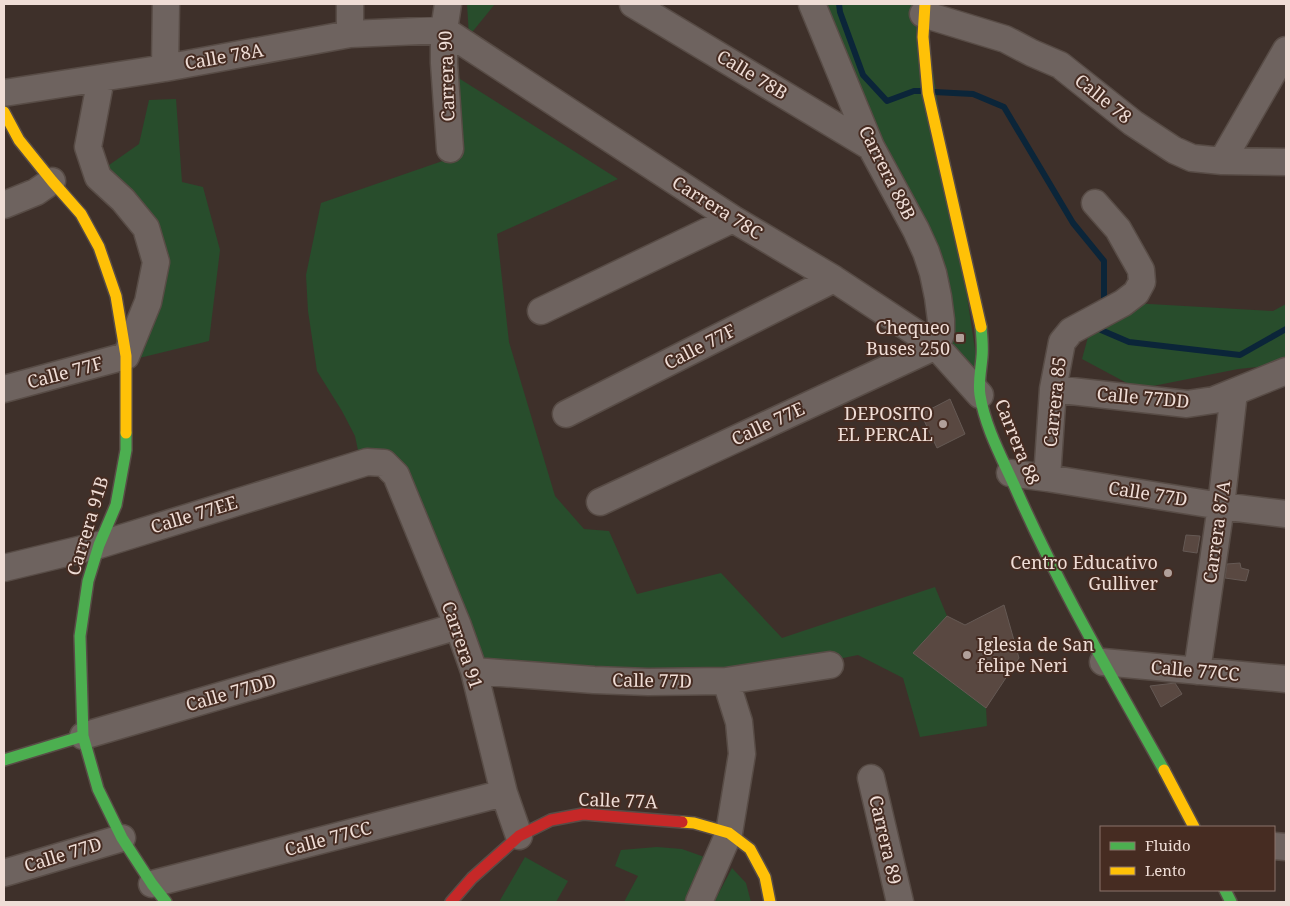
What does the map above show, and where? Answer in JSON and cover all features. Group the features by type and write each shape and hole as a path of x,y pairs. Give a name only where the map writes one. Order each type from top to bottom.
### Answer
{"street":[{"path":"165,68 166,4"},
{"path":"350,4 350,34"},
{"name":"Carrera 90","path":"448,4 444,30 444,63 450,149"},
{"name":"Calle 78B","path":"633,4 870,147"},
{"name":"Carrera 88B","path":"812,4 870,147 916,230 926,252 936,289 941,320 941,334 936,346"},
{"name":"Calle 78","path":"924,9 1005,39 1032,53 1060,64 1133,123 1174,150 1192,158 1222,162 1286,162"},
{"name":"Carrera 88","path":"924,9 924,56 928,92 977,308 982,336 979,376 980,396 989,428 1031,523 1103,662 1174,787 1194,826"},
{"name":"Calle 78A","path":"4,93 165,68 350,34 444,30"},
{"name":"Carrera 78C","path":"444,30 733,219 834,279 936,346 980,396"},
{"path":"1222,162 1286,50"},
{"path":"101,78 88,147 98,177 123,200 146,228 156,262 148,302 126,356"},
{"name":"Carrera 91B","path":"4,112 19,140 52,182 81,214 99,247 116,296 126,356 126,450 116,505 88,581 80,636 83,736 98,789 122,838 159,893"},
{"path":"4,205 36,192 52,182"},
{"name":"Carrera 85","path":"1047,478 1054,389 1062,342 1071,331 1123,303 1136,293 1142,282 1141,270 1118,229 1095,203"},
{"path":"541,312 733,219"},
{"name":"Calle 77F","path":"566,414 834,279"},
{"name":"Calle 77E","path":"600,502 936,346"},
{"name":"Calle 77F","path":"4,389 126,356"},
{"name":"Calle 77DD","path":"1054,389 1188,404 1214,400 1286,371"},
{"name":"Carrera 87A","path":"1197,672 1221,506 1234,392"},
{"name":"Calle 77EE","path":"4,568 100,545 367,462 384,463"},
{"name":"Carrera 91","path":"384,463 396,475 458,626 474,671 504,793 519,836"},
{"name":"Calle 77D","path":"1010,473 1221,506 1286,514"},
{"name":"Calle 77DD","path":"4,760 458,626"},
{"name":"Calle 77CC","path":"1103,662 1286,679"},
{"name":"Calle 77D","path":"474,671 594,680 648,682 726,681 830,665"},
{"path":"699,902 729,834 742,754 739,722 726,681"},
{"name":"Carrera 89","path":"871,778 900,902"},
{"name":"Calle 77CC","path":"159,893 504,793"},
{"name":"Calle 77A","path":"450,902 472,878 519,836 551,820 583,814 694,823 729,834 750,849 765,877 770,902"},
{"name":"Calle 77D","path":"4,873 122,838"}],"green space":[{"path":"467,4 495,4 469,36"},
{"path":"812,4 923,4 979,376 936,346 941,320"},
{"path":"449,72 618,179 497,234 509,342 555,496 584,529 609,531 637,594 721,573 782,638 935,587 947,616 913,653 986,708 987,726 920,737 903,678 858,655 779,671 601,672 482,661 397,456 359,455 355,436 317,371 308,311 306,275 321,203 457,156"},
{"path":"176,99 182,182 203,187 220,250 209,341 131,360 162,261 102,170 139,144 149,100"},
{"path":"1132,303 1273,311 1286,304 1286,364 1238,369 1138,389 1082,359 1091,326"},
{"path":"657,847 682,849 710,859 691,902 624,902 638,876 615,866 621,850"},
{"path":"525,857 568,881 556,902 499,902"},
{"path":"732,868 746,883 751,902 714,902"}],"building":[{"name":"DEPOSITO EL PERCAL","path":"950,399 965,434 937,448 921,414"},
{"path":"1186,535 1200,536 1197,553 1183,551"},
{"path":"1240,563 1241,568 1249,570 1246,581 1225,578 1227,564"},
{"name":"Iglesia de San felipe Neri","path":"1004,605 1019,658 986,708 913,653 947,616 965,625"},
{"path":"1175,683 1182,694 1161,707 1150,686"}],"waterway":[{"path":"839,4 840,12 863,75 887,101 914,91 921,91"},
{"path":"934,92 973,94 1004,107 1073,223 1104,261 1104,306"},
{"path":"1102,321 1101,330 1129,342 1240,355 1286,329"}],"traffic: fast":[{"path":"981,327 980,395 982,407 994,442 1067,595 1164,770"},
{"path":"126,433 126,450 116,505 99,545 88,581 80,636 83,736 98,789 122,838 166,902"},
{"path":"4,760 83,736"},
{"path":"1226,891 1231,902"}],"traffic: slow":[{"path":"925,4 923,37 928,93 981,327"},
{"path":"4,112 19,140 81,214 99,247 116,296 126,356 126,433"},
{"path":"1164,770 1193,826"},
{"path":"682,822 694,823 729,833 750,849 765,877 770,902"}],"traffic: jam":[{"path":"451,902 472,878 519,836 551,820 583,814 682,822"}],"place":[{"name":"Chequeo Buses 250","path":"960,338"},
{"name":"DEPOSITO EL PERCAL","path":"943,424"},
{"name":"Centro Educativo Gulliver","path":"1168,573"},
{"name":"Iglesia de San felipe Neri","path":"967,655"}]}
